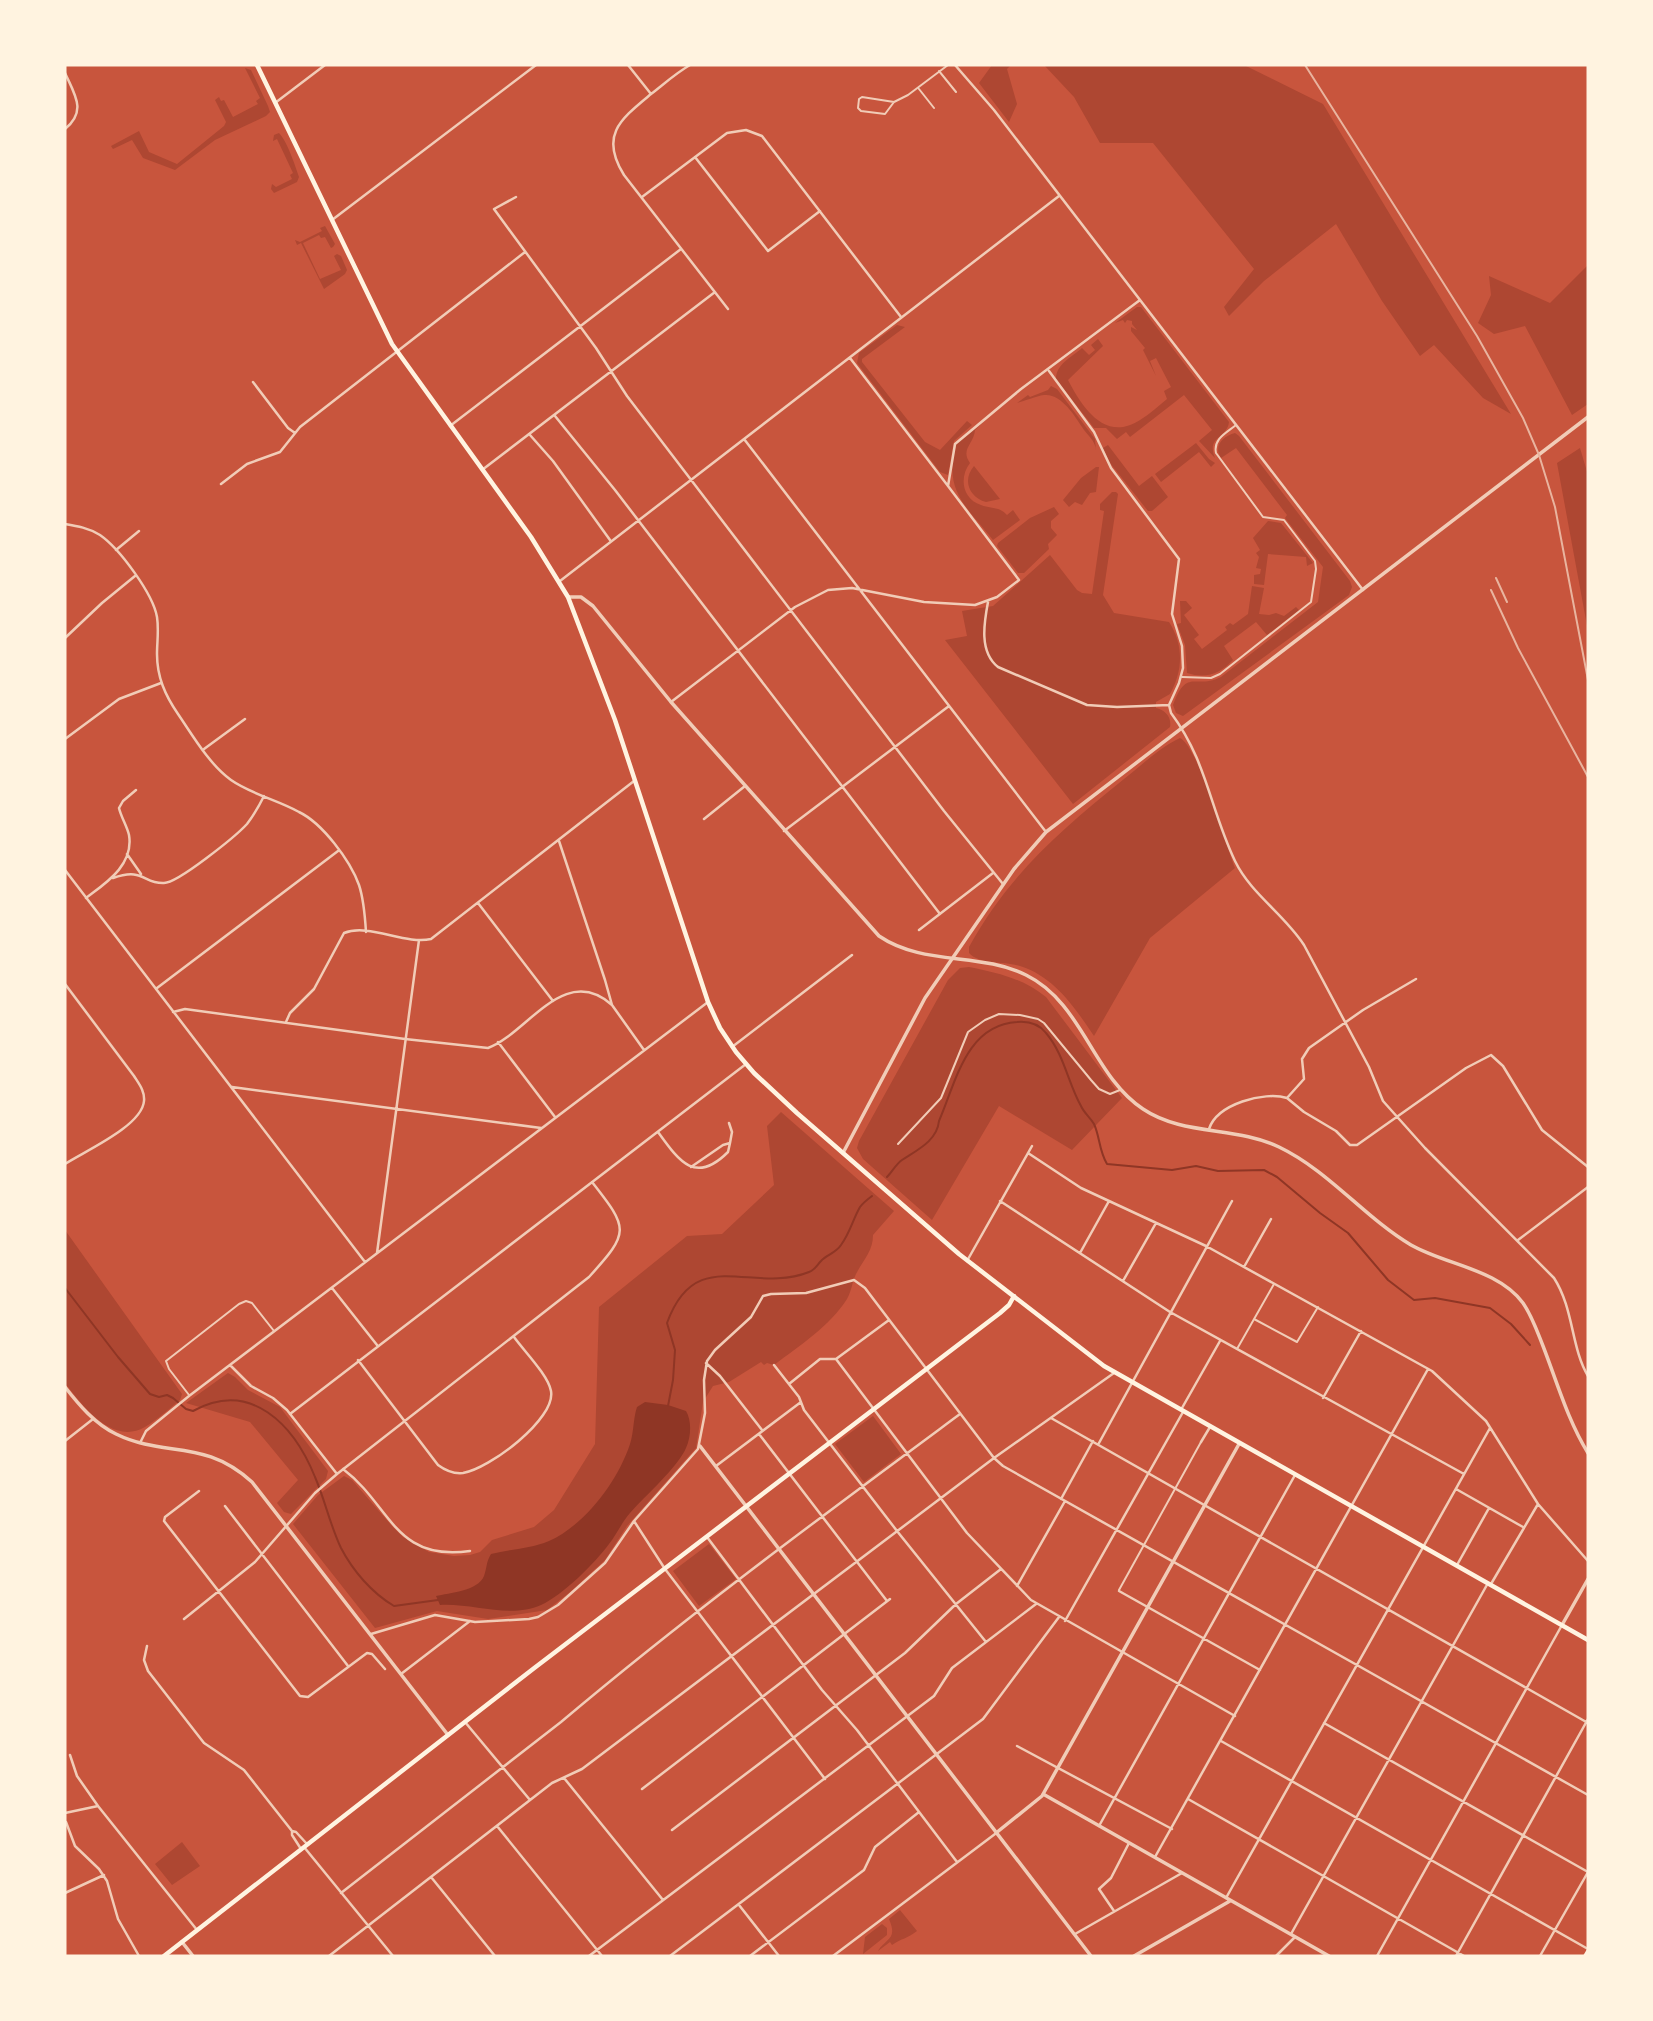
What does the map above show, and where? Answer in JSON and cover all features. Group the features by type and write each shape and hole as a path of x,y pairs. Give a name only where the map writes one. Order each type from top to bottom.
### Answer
{"main road":[{"path":"257,65 385,331 560,581 568,597 603,687 708,1002 717,1023 746,1064 789,1107 967,1261 1114,1373 1588,1640"},
{"path":"164,1956 1000,1313 1014,1296"},
{"path":"1585,1956 1588,1950"}],"street":[{"path":"275,103 325,65"},
{"path":"332,220 536,65"},
{"path":"628,65 651,94"},
{"path":"690,65 623,118 613,138 616,161 729,309"},
{"path":"955,65 995,110 1363,590"},
{"path":"65,73 78,104 76,119 65,130"},
{"path":"642,197 727,133 746,130 762,136 901,317"},
{"path":"695,157 768,251 820,211"},
{"path":"560,581 1059,195"},
{"path":"516,197 494,209 691,479 1003,884"},
{"path":"450,426 682,248"},
{"path":"221,484 247,464 280,452 295,433 525,253"},
{"path":"482,470 715,292"},
{"path":"948,486 953,450 957,441 1140,300"},
{"path":"671,702 791,610 821,593 838,588 859,589 943,605 975,605 988,602 1019,580 849,357"},
{"path":"1048,371 1093,431 1111,468 1179,559 1172,614 1183,653 1181,677 1169,705 1171,713 1201,763 1239,867 1251,885 1298,936 1369,1067 1380,1096 1397,1117 1549,1272 1559,1286 1588,1376"},
{"path":"253,382 288,428 295,433"},
{"path":"555,416 940,914"},
{"path":"843,1153 916,1015 1003,884 1046,832 1588,417"},
{"path":"530,435 553,461 610,540"},
{"path":"744,439 1046,832"},
{"path":"65,524 93,531 116,550 156,610 158,665 161,683 170,702 228,777 311,819 338,851 358,884 366,932"},
{"path":"116,550 139,531"},
{"path":"65,638 135,576"},
{"path":"568,597 581,597 593,606 671,702 879,936 908,950 1013,970 1045,987 1076,1021 1107,1074 1121,1090 1152,1115 1177,1124 1252,1136 1288,1152 1321,1174 1413,1246 1492,1279 1514,1293 1533,1321 1588,1453"},
{"path":"988,602 985,636 987,655 993,664 1002,670 1087,705 1169,705"},
{"path":"65,739 119,699 161,683"},
{"path":"785,831 949,706"},
{"path":"204,749 245,719"},
{"path":"286,1022 290,1013 314,989 342,935 349,931 419,940 431,939 634,781"},
{"path":"704,819 745,786"},
{"path":"113,878 127,854 129,835 119,808 136,790"},
{"path":"86,898 113,878 132,873 160,883 176,880 241,830 251,819 264,796"},
{"path":"558,839 612,1005 644,1049"},
{"path":"156,989 338,851"},
{"path":"127,854 143,876"},
{"path":"65,870 365,1262"},
{"path":"919,930 993,873"},
{"path":"478,902 552,1001"},
{"path":"377,1253 419,940"},
{"path":"732,1047 852,954"},
{"path":"1287,1098 1304,1079 1302,1061 1305,1052 1416,979"},
{"path":"65,984 134,1076 144,1094 142,1109 133,1121 65,1164"},
{"path":"173,1012 185,1009 488,1048 552,1001 568,993 595,995 612,1005"},
{"path":"140,1443 146,1431 183,1401 708,1002"},
{"path":"498,1042 555,1117"},
{"path":"1209,1129 1218,1116 1245,1101 1266,1096 1287,1098 1304,1112 1336,1130 1353,1145 1367,1139 1479,1059 1491,1055 1499,1060 1542,1130 1588,1167"},
{"path":"290,1414 746,1064"},
{"path":"230,1087 541,1128"},
{"path":"658,1131 682,1162 701,1169 729,1150 732,1132 729,1123"},
{"path":"691,1167 730,1143"},
{"path":"967,1261 1032,1146"},
{"path":"1028,1153 1081,1188 1206,1246 1428,1368 1491,1427 1507,1458 1538,1504 1588,1561"},
{"path":"184,1619 262,1554 315,1493 337,1474 514,1338 595,1271 621,1231 620,1220 592,1182"},
{"path":"1518,1240 1588,1187"},
{"path":"1079,1253 1109,1200"},
{"path":"1098,1444 1232,1201"},
{"path":"1000,1202 1170,1312 1464,1474"},
{"path":"1244,1267 1271,1219"},
{"path":"1123,1281 1156,1222"},
{"path":"371,1634 439,1615 470,1621 529,1619 546,1612 578,1589 605,1563 634,1521 700,1446 705,1413 706,1363 715,1350 751,1317 761,1298 766,1294 806,1293 854,1280 864,1288 993,1458 1003,1466 1588,1795"},
{"path":"332,1288 377,1345"},
{"path":"789,1384 820,1359 836,1359 889,1320"},
{"path":"1323,1398 1361,1331"},
{"path":"358,1360 438,1465 448,1471 468,1472 506,1451 546,1412 551,1396 543,1376 514,1338"},
{"path":"1065,1621 1220,1341"},
{"path":"836,1359 967,1533 1036,1604 1235,1716"},
{"path":"706,1363 763,1431"},
{"path":"230,1365 251,1386 279,1402 337,1474"},
{"path":"775,1365 804,1410 986,1642"},
{"path":"1156,1857 1428,1368"},
{"path":"330,1956 552,1783 582,1769 993,1458 1114,1373"},
{"path":"65,1387 93,1419 117,1435 140,1443 197,1452 226,1463 252,1482 448,1735"},
{"path":"716,1465 801,1402"},
{"path":"341,1893 740,1580 960,1414"},
{"path":"1051,1418 1588,1721 1457,1954"},
{"path":"65,1441 93,1419"},
{"path":"1202,1442 1210,1427"},
{"path":"1133,1956 1228,1899 1258,1839 1491,1427"},
{"path":"642,1789 888,1600 855,1562 759,1434"},
{"path":"1061,1499 1093,1441"},
{"path":"833,1956 1031,1806 1043,1794 1239,1444"},
{"path":"700,1446 1091,1956"},
{"path":"343,1469 404,1536 437,1551 470,1551"},
{"path":"1099,1826 1295,1475"},
{"path":"1455,1489 1523,1527"},
{"path":"199,1491 163,1520 298,1695 303,1699 308,1698 369,1652 385,1669"},
{"path":"1017,1586 1065,1501"},
{"path":"1276,1956 1293,1936 1452,1646 1538,1504"},
{"path":"225,1506 348,1666"},
{"path":"1457,1566 1489,1508"},
{"path":"634,1521 665,1569 825,1780"},
{"path":"707,1537 957,1862"},
{"path":"672,1830 877,1675 1001,1569"},
{"path":"1377,1956 1562,1625 1587,1586 1588,1578"},
{"path":"1119,1591 1260,1670"},
{"path":"589,1956 934,1696 952,1668 1036,1604"},
{"path":"670,1956 983,1719 1059,1617"},
{"path":"401,1674 470,1621"},
{"path":"147,1646 144,1658 147,1669 197,1736 210,1750 244,1770 292,1831 296,1832 304,1847"},
{"path":"465,1722 530,1800"},
{"path":"1324,1723 1588,1872 1540,1956"},
{"path":"1221,1741 1588,1950"},
{"path":"1017,1746 1172,1829"},
{"path":"70,1755 77,1776 98,1806 197,1930"},
{"path":"564,1778 663,1900"},
{"path":"1043,1794 1329,1956"},
{"path":"1188,1799 1464,1956"},
{"path":"65,1813 98,1806"},
{"path":"750,1956 864,1870 875,1847 919,1812"},
{"path":"65,1822 75,1846 104,1875 118,1919 139,1956"},
{"path":"497,1826 602,1956"},
{"path":"292,1831 292,1835 393,1956"},
{"path":"1114,1911 1099,1889 1111,1878 1129,1843"},
{"path":"1074,1934 1182,1873"},
{"path":"65,1893 104,1875"},
{"path":"431,1877 495,1956"},
{"path":"739,1905 779,1956"},
{"path":"182,1942 193,1956"}],"lane":[{"path":"894,102 862,97 859,99 858,108 861,111 885,114 894,102 948,65"},
{"path":"939,71 956,92"},
{"path":"918,88 934,108"},
{"path":"1181,677 1211,678 1220,674 1311,602 1316,569 1314,560 1284,520 1263,517 1216,453 1218,440 1237,425"},
{"path":"898,1144 941,1098 968,1032 999,1014 1038,1019 1055,1034 1099,1089 1111,1094 1121,1090"},
{"path":"1237,1350 1274,1283"},
{"path":"190,1396 169,1369 166,1360 239,1304 246,1301 252,1303 274,1332"},
{"path":"1254,1319 1297,1342 1318,1307"},
{"path":"1119,1591 1202,1442"}],"shaded area":[{"path":"992,65 1011,65 1007,69 1017,104 1009,122 979,83"},
{"path":"1044,65 1244,65 1323,104 1511,414 1483,398 1434,345 1420,356 1382,301 1336,224 1264,281 1229,316 1224,307 1254,269 1153,143 1100,143 1074,97"},
{"path":"245,68 251,70 270,112 215,140 175,170 143,158 132,140 113,149 111,146 139,131 149,152 177,164 224,126 226,122 215,100 219,97 221,101 224,100 233,117 258,104 256,101 260,98"},
{"path":"279,133 288,147 299,177 297,182 274,193 272,184 276,187 292,179 290,175 293,173 277,139 273,141 274,135"},
{"path":"325,226 335,244 333,247 331,248 325,237 321,238 319,235 303,243 320,279 341,270 334,256 337,254 341,256 347,270 324,289 301,243 297,245 295,240 300,242 322,231 320,228"},
{"path":"1588,265 1588,404 1572,415 1525,326 1494,334 1478,323 1491,295 1489,276 1550,303"},
{"path":"1141,307 1229,422 1225,432 1213,445 1215,458 1199,441 1212,430 1184,395 1130,437 1126,432 1117,439 1106,428 1094,428 1056,379 1065,361 1082,348 1089,355 1095,350 1091,345 1098,339 1103,346 1068,380 1080,401 1096,419 1106,425 1127,426 1144,418 1167,399 1164,391 1171,387 1156,358 1150,361 1156,376 1143,350 1145,348 1131,331 1131,327 1137,330 1132,321 1115,323"},
{"path":"897,325 905,327 862,359 862,362 925,442 940,450 967,421 972,425 954,441 948,475 940,472 857,363 859,353"},
{"path":"1051,386 1057,389 1095,439 1096,446 1062,401 1044,395 1017,403 1028,395 1030,397 1048,390"},
{"path":"986,419 975,430 967,450 970,463 964,475 966,493 975,502 1001,510 1007,515 1013,510 1020,520 993,540 959,496 953,473 957,443"},
{"path":"1235,433 1352,587 1349,595 1183,716 1176,713 1173,705 1183,686 1221,677 1318,602 1323,567 1236,448 1221,458 1219,454 1220,442"},
{"path":"1196,443 1215,463 1211,467 1199,452 1161,482 1155,474"},
{"path":"1108,445 1139,486 1152,476 1168,497 1152,511 1148,511 1110,463 1103,448"},
{"path":"1580,448 1588,475 1588,631 1557,463"},
{"path":"974,466 1000,499 986,502 975,496 968,482"},
{"path":"1099,467 1096,492 1090,493 1082,505 1075,502 1069,507 1063,500 1081,478"},
{"path":"1112,492 1118,494 1103,595 1114,613 1169,622 1179,649 1179,667 1170,694 1156,702 1156,708 1169,717 1170,727 1073,804 945,640 967,636 962,611 993,606 1050,555 1077,590 1092,594 1104,511 1100,510 1100,504"},
{"path":"1054,507 1059,514 1051,521 1051,528 1057,535 1048,544 1049,549 1024,573 1018,573 997,546 998,543 1030,518"},
{"path":"1268,521 1281,523 1313,563 1307,566 1306,557 1268,554 1264,585 1254,584 1254,575 1260,574 1261,569 1256,568 1259,557 1256,553 1260,550 1253,538"},
{"path":"1252,586 1264,588 1259,614 1276,613 1284,616 1296,607 1299,610 1267,635 1256,622 1224,646 1233,660 1218,672 1206,675 1187,673 1185,645 1177,624 1181,623 1180,601 1186,601 1192,608 1184,615 1199,635 1194,639 1202,649 1227,630 1225,627 1230,623 1233,625 1248,614"},
{"path":"1180,738 1195,758 1235,868 1150,938 1094,1036 1063,995 1044,978 1014,964 974,957 969,953 969,947 1001,897 1058,835 1158,751"},
{"path":"969,967 1019,981 1046,997 1122,1098 1072,1150 999,1106 932,1220 863,1159 857,1148 948,980 960,968"},
{"path":"781,1112 894,1211 873,1235 870,1250 840,1309 814,1335 774,1365 764,1365 761,1362 729,1382 713,1386 703,1402 696,1448 627,1526 605,1560 547,1610 488,1619 437,1611 375,1628 293,1524 318,1495 344,1476 352,1480 403,1537 429,1552 454,1556 470,1555 480,1552 492,1540 534,1527 554,1510 595,1444 599,1307 687,1236 722,1234 774,1185 767,1126"},
{"path":"65,1230 182,1394 180,1400 145,1427 121,1431 110,1427 89,1412 65,1383"},
{"path":"228,1373 248,1390 280,1407 328,1471 326,1479 291,1514 284,1512 277,1503 298,1480 250,1422 186,1403"},
{"path":"645,1402 686,1411 690,1424 688,1444 676,1464 630,1513 609,1544 587,1569 559,1594 529,1609 504,1611 440,1605 436,1596 463,1590 481,1581 491,1554 549,1541 587,1513 609,1487 625,1458 637,1407"},
{"path":"873,1416 901,1454 864,1482 835,1444"},
{"path":"709,1544 736,1579 699,1606 673,1571"},
{"path":"182,1842 200,1866 172,1885 155,1864"},
{"path":"900,1910 917,1931 892,1945 890,1942 878,1951 892,1935 889,1919"},
{"path":"882,1924 887,1928 887,1935 863,1954 865,1937"}],"waterway":[{"path":"887,1177 900,1162 934,1134 958,1073 974,1044 986,1033 1000,1026 1017,1022 1030,1023 1043,1030 1057,1050 1077,1097 1094,1124 1107,1164 1172,1170 1196,1166 1218,1171 1264,1170 1277,1177 1348,1233 1388,1280 1414,1300 1435,1298 1490,1308 1511,1324 1530,1345"},
{"path":"668,1406 675,1350 667,1323 679,1299 693,1285 710,1278 788,1278 811,1271 839,1248 860,1207 872,1196"},
{"path":"65,1288 150,1394 159,1397 167,1395 193,1411 214,1403 234,1400 252,1404 268,1412 295,1440 306,1458 341,1548 364,1581 394,1606 438,1600"}],"railway":[{"path":"1305,65 1477,336 1523,418 1539,455 1555,507 1588,680"},
{"path":"1496,578 1507,602"},
{"path":"1491,590 1518,648 1588,777"}]}
